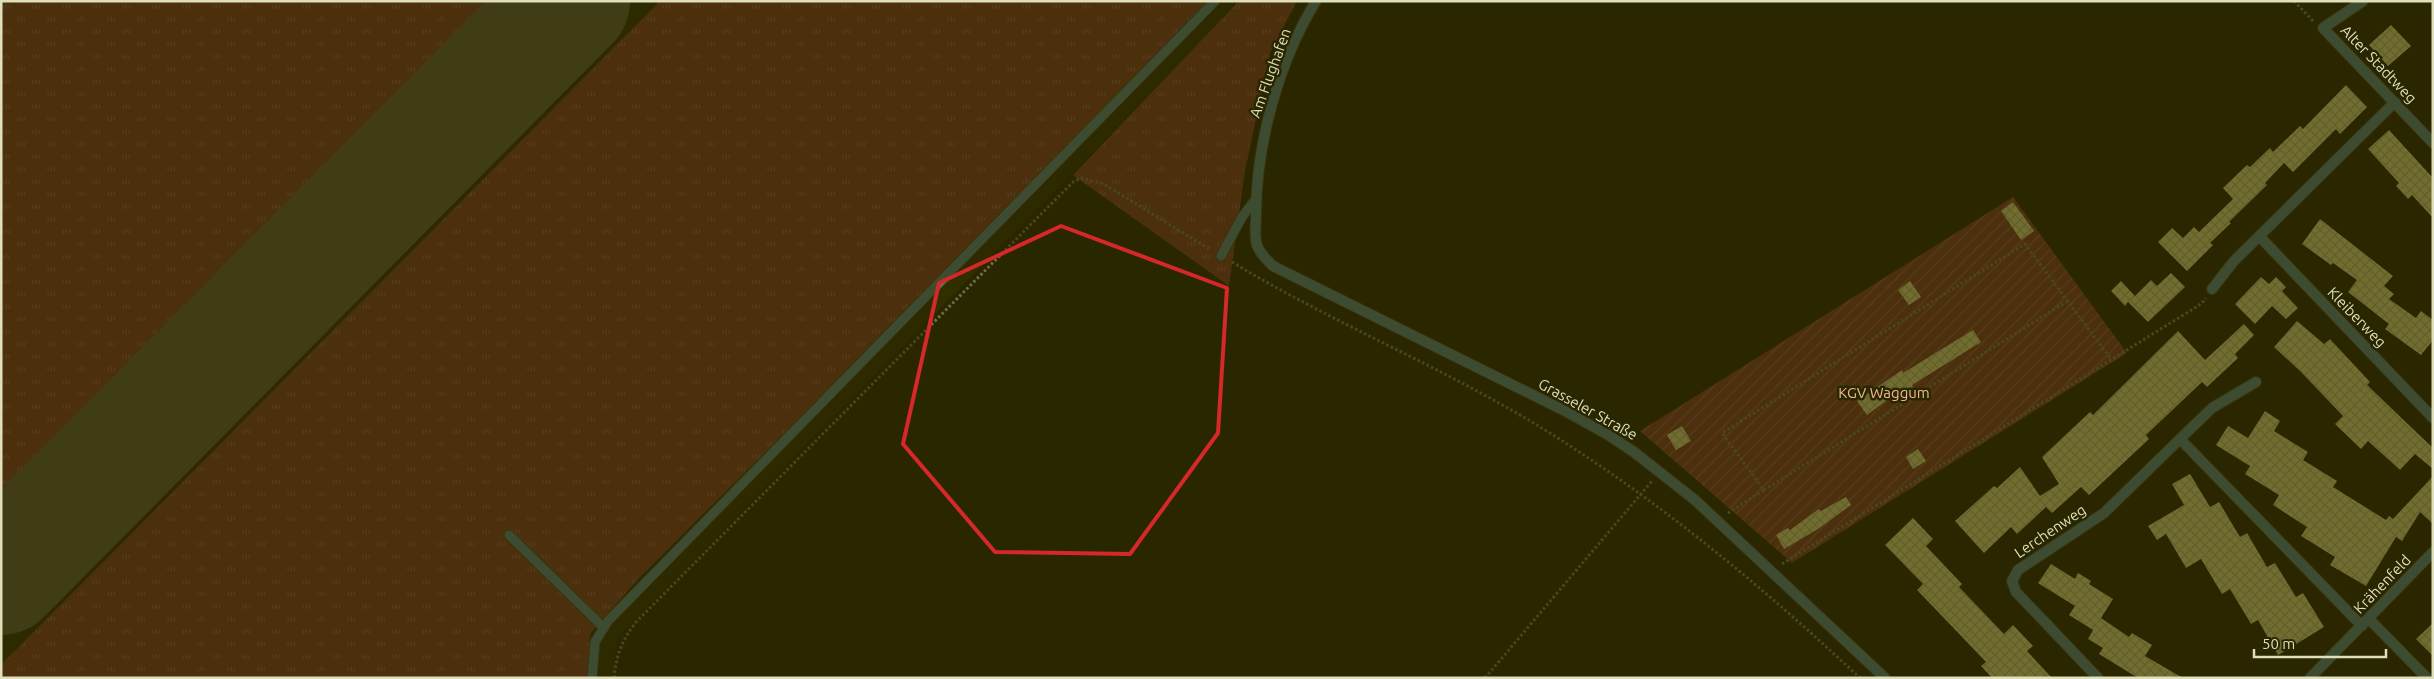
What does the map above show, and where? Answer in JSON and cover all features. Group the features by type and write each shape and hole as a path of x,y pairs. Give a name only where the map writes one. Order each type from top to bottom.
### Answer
{"street":[{"name":"Am Flughafen","path":"1258,247 1256,199 1258,170 1270,109 1290,55 1316,1"},
{"path":"2323,28 2363,1"},
{"name":"Alter Stadtweg","path":"2323,28 2433,143"},
{"path":"2212,289 2234,261 2394,102"},
{"name":"Kleiberweg","path":"2260,237 2433,418"},
{"name":"Grasseler Straße","path":"1258,247 1273,266 1580,419 1610,436 1660,471 1717,521 1884,678"},
{"name":"Lerchenweg","path":"2098,678 2016,592 2012,581 2018,570 2104,513 2212,408 2256,382"},
{"path":"2180,439 2366,623 2427,678"},
{"name":"Krähenfeld","path":"2310,678 2366,623 2433,552"}],"lane":[{"path":"592,678 595,642 604,628 1215,1"},
{"path":"1221,256 1242,217 1256,199"},
{"path":"509,535 604,628"}],"path":[{"path":"2294,1 2314,23 2323,28"},
{"path":"614,678 618,654 625,636 637,621 1073,182 1081,178 1104,184 1273,286 1476,390 1552,434 1640,495 1748,576 1860,678"},
{"path":"1764,490 1722,433 2025,244 2111,359"},
{"path":"1771,572 2201,304 2212,289"},
{"path":"1717,521 2068,301"},
{"path":"1485,678 1660,471"}],"highlighted area":[{"path":"1061,226 1227,288 1218,433 1130,554 995,552 903,444 939,283"}],"shaded area":[{"path":"1,1 1241,1 617,638 613,678 1,678"}],"green space":[{"path":"1,1 489,1 1,491"},
{"path":"660,1 1212,1 930,288 639,578 590,634 588,678 1,678 1,665"},
{"path":"1239,1 1297,1 1270,53 1245,171 1229,286 1073,175"},
{"name":"KGV Waggum","path":"2013,197 2127,353 1792,563 1640,431"}],"building":[{"path":"2391,25 2411,46 2388,66 2369,45"},
{"path":"2346,85 2367,107 2340,134 2336,129 2293,172 2284,163 2265,183 2267,185 2229,222 2231,223 2210,243 2213,245 2187,271 2158,242 2172,228 2183,238 2194,227 2199,232 2233,199 2223,188 2247,165 2250,167 2270,148 2273,152 2300,126 2303,129"},
{"path":"2389,130 2433,178 2433,218 2412,195 2408,199 2396,186 2399,183 2368,149"},
{"path":"2013,202 2034,231 2021,240 2001,211"},
{"path":"2320,219 2393,276 2384,286 2394,294 2389,299 2416,318 2421,311 2433,320 2433,340 2421,355 2385,329 2389,324 2348,292 2357,280 2333,263 2331,265 2302,244"},
{"path":"2171,273 2185,287 2148,322 2128,302 2125,306 2111,291 2121,281 2135,296 2151,280 2157,286"},
{"path":"2261,277 2269,284 2276,277 2286,287 2282,291 2298,308 2286,319 2272,306 2255,324 2235,304"},
{"path":"1910,281 1921,297 1909,305 1898,290"},
{"path":"2297,321 2324,344 2330,339 2370,382 2367,385 2433,448 2433,469 2415,454 2400,470 2368,441 2361,449 2335,424 2343,416 2274,347"},
{"path":"2244,324 2254,335 2235,354 2238,358 2207,387 2202,382 2146,435 2149,439 2089,495 2081,487 2052,513 2046,507 2017,534 2011,527 1984,553 1955,521 1994,486 1997,488 2020,467 2040,496 2059,484 2042,457 2090,412 2093,415 2178,331 2205,360"},
{"path":"1973,330 1981,342 1912,385 1913,387 1900,395 1898,392 1867,415 1857,401 1902,370 1903,373"},
{"path":"2265,411 2280,421 2274,431 2308,452 2303,460 2337,481 2333,487 2386,520 2389,516 2393,519 2433,476 2433,524 2420,512 2402,541 2396,537 2366,586 2330,565 2335,557 2301,536 2307,527 2273,505 2279,495 2245,474 2250,466 2216,445 2228,426 2248,438"},
{"path":"1682,426 1691,441 1676,450 1667,435"},
{"path":"1918,449 1926,461 1913,469 1906,457"},
{"path":"2190,474 2210,507 2219,502 2240,537 2247,533 2267,567 2275,563 2296,597 2303,593 2324,627 2278,655 2258,620 2251,624 2230,589 2222,594 2201,559 2186,568 2166,534 2157,540 2148,526 2184,505 2172,484"},
{"path":"1846,497 1851,505 1818,529 1784,549 1776,535 1788,528 1790,530 1819,509 1821,511"},
{"path":"1913,518 1933,539 1926,546 1962,584 1959,587 2004,634 2013,625 2033,646 2027,651 2052,678 1992,678 1981,666 1986,662 1917,590 1923,584 1885,545"},
{"path":"2051,564 2075,579 2078,573 2091,581 2089,584 2113,599 2101,618 2129,637 2132,633 2152,645 2145,656 2183,678 2138,678 2099,654 2103,648 2088,639 2093,630 2069,615 2075,606 2038,583"},
{"path":"2433,623 2433,656 2416,639"}],"runway":[{"path":"1,575 570,1"}]}
